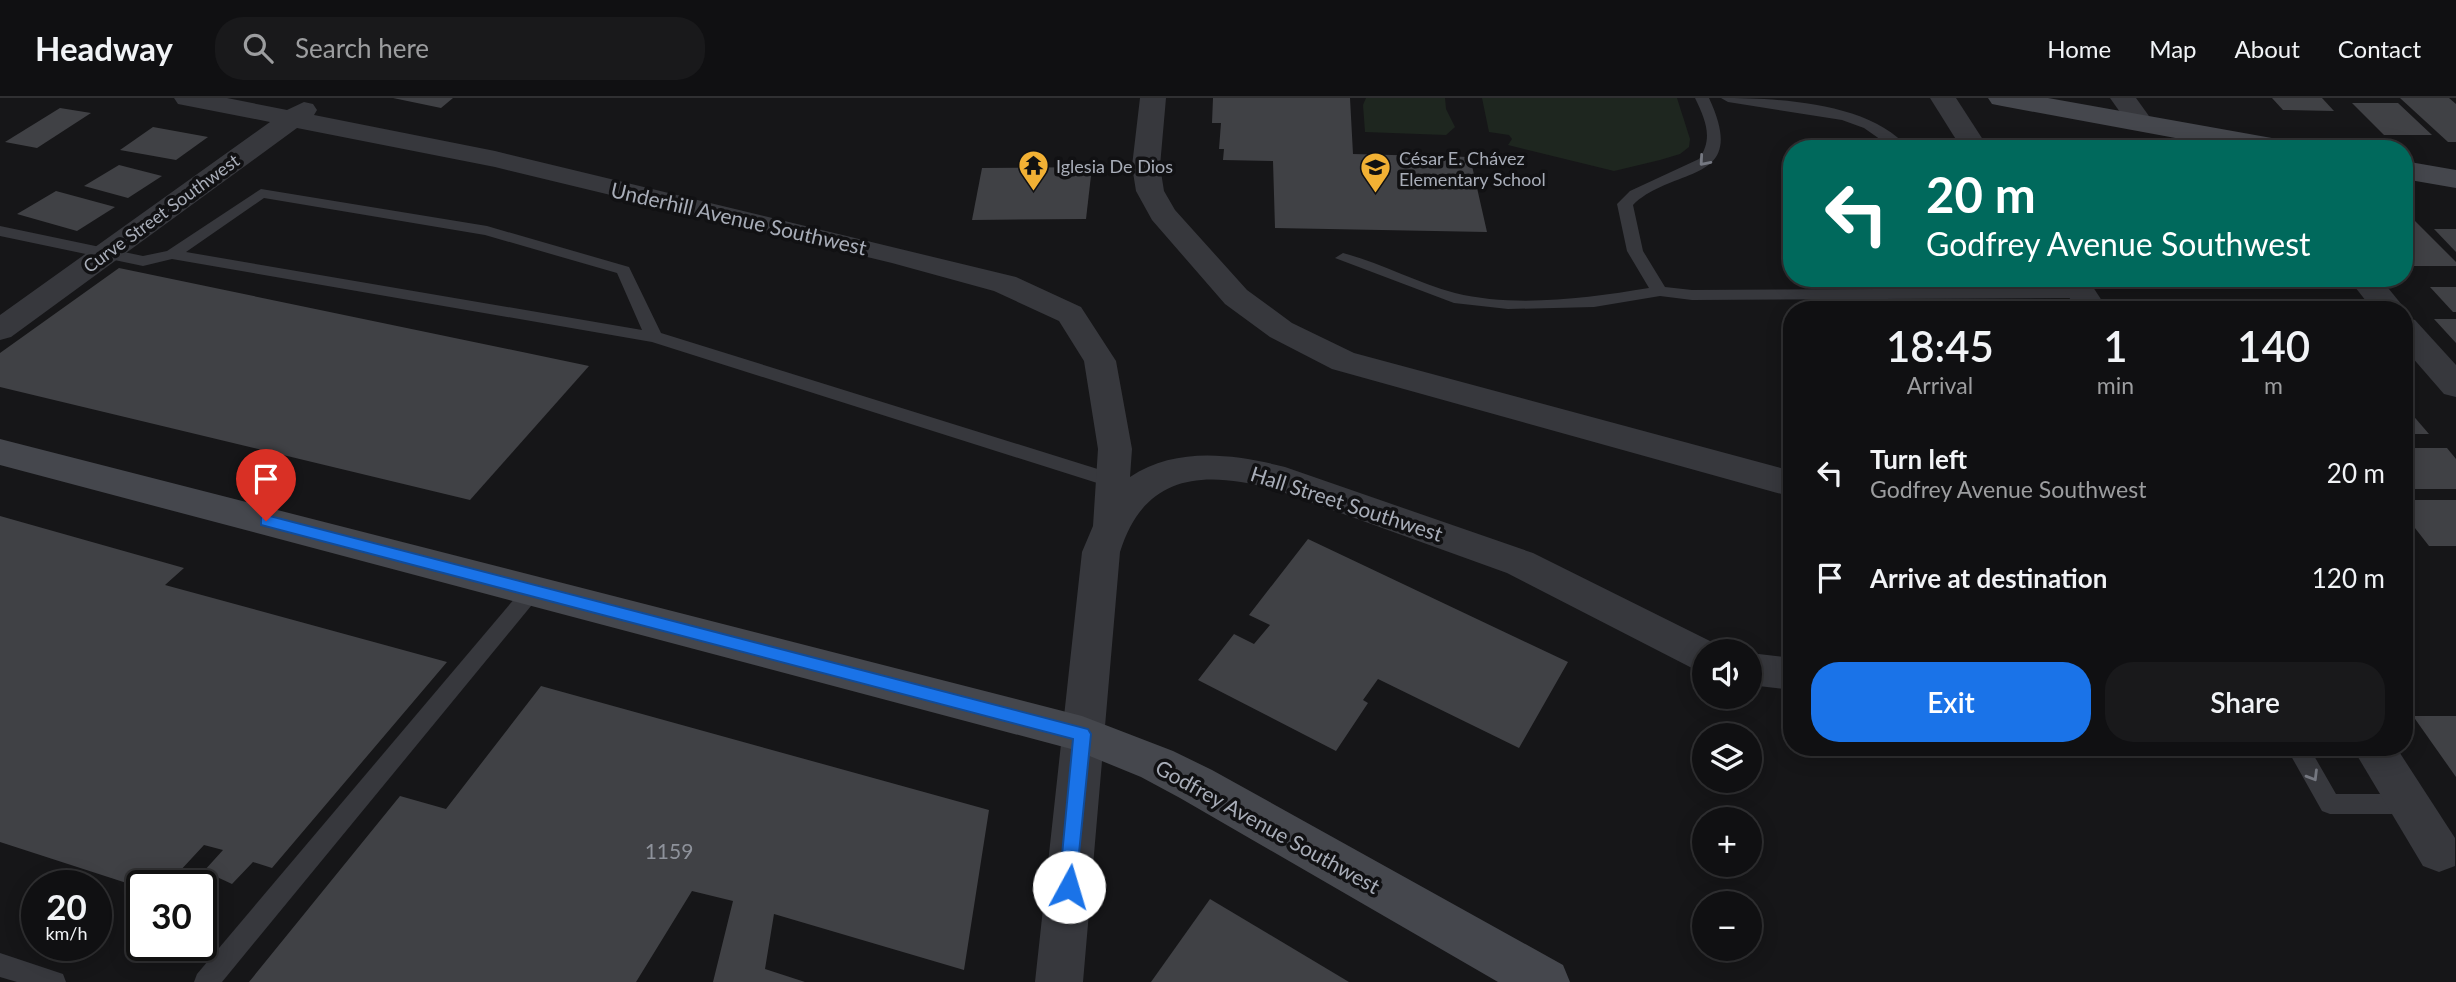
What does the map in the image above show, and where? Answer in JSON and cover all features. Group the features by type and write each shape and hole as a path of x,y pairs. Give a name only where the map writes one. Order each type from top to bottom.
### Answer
{"main road":[{"path":"2002,98 2221,140"},
{"path":"2413,172 2456,179"},
{"name":"Godfrey Avenue Southwest","path":"0,452 1082,734 1157,764 1196,784 1545,982"}],"street":[{"name":"Underhill Avenue Southwest","path":"187,98 495,159 1005,284 1070,314 1100,361 1115,449 1110,523"},
{"name":"Curve Street Southwest","path":"0,330 323,98"},
{"path":"1153,98 1146,166 1150,191 1163,214 1236,298 1282,330 1343,360 1783,482"},
{"path":"1943,98 1969,140"},
{"path":"2123,98 2141,124"},
{"path":"2371,287 2382,301"},
{"path":"2413,337 2455,383"},
{"name":"Hall Street Southwest","path":"1059,982 1101,552 1110,523 1129,496 1157,478 1202,467 1259,472 1452,536 1545,574 1692,650"},
{"path":"1762,671 1783,673"},
{"path":"2379,756 2439,852"}],"lane":[{"path":"1660,291 1639,265 1628,236 1625,204 1633,193 1643,188 1696,170 1712,153 1716,132 1703,98"},
{"path":"1728,98 1857,119 1891,134 1895,140"},
{"path":"0,231 143,261 172,254 261,193 487,231 623,270 654,337"},
{"path":"172,254 654,337 1113,481"},
{"path":"1343,258 1454,298 1494,302 1594,302 1660,291 1692,295 1949,287"},
{"path":"1994,287 2082,294"},
{"path":"206,982 533,590"},
{"path":"2302,756 2330,804 2409,804"},
{"path":"0,965 54,982"}],"shaded area":[{"path":"1366,98 1445,98 1446,109 1455,127 1446,135 1365,132 1363,105"},
{"path":"1482,98 1677,98 1690,139 1689,147 1680,154 1614,171 1508,145 1512,139 1509,135 1489,132"}],"building":[{"path":"393,98 453,98 441,108"},
{"name":"César E. Chávez Elementary School","path":"1213,98 1350,98 1353,154 1470,157 1487,232 1275,228 1273,161 1223,160 1224,149 1219,149 1221,123 1212,123"},
{"path":"2272,98 2322,98 2334,111 2283,110"},
{"path":"2400,98 2449,98 2456,104 2456,142 2448,142"},
{"path":"2352,103 2398,103 2432,135 2384,135"},
{"path":"60,108 91,113 37,148 5,142"},
{"path":"153,127 208,137 176,160 120,150"},
{"path":"119,165 162,176 128,198 84,186"},
{"name":"Iglesia De Dios","path":"1092,167 1086,219 972,220 982,168"},
{"path":"56,191 115,207 77,231 17,214"},
{"path":"2413,219 2456,262 2456,266 2413,266"},
{"path":"2434,229 2456,229 2456,252"},
{"path":"119,268 589,366 470,500 0,387 0,353"},
{"path":"2430,287 2456,287 2456,312 2453,312"},
{"path":"2242,299 2333,301 2244,301"},
{"path":"2434,319 2456,319 2456,343"},
{"path":"2413,415 2429,434 2413,434"},
{"path":"2413,448 2447,448 2456,459 2456,489 2413,489"},
{"path":"2413,500 2456,500 2456,546 2429,546 2413,526"},
{"path":"0,516 184,568 165,585 447,662 272,868 253,862 232,884 217,877 217,870 205,870 223,850 204,845 181,870 126,870 126,883 112,878 112,870 86,870 0,842"},
{"path":"1308,539 1568,662 1519,748 1378,679 1363,700 1368,703 1336,751 1198,680 1234,634 1254,644 1270,625 1249,615"},
{"path":"541,686 989,810 964,970 774,914 765,969 805,982 713,982 733,901 692,891 636,982 249,982 400,796 446,809"},
{"path":"2413,716 2456,716 2456,777"},
{"path":"1210,899 1349,982 1151,982"}],"place":[{"name":"Iglesia De Dios","path":"1033,193"},
{"name":"César E. Chávez Elementary School","path":"1376,195"}],"route":[{"path":"266,521 1082,734 1069,887"}]}
